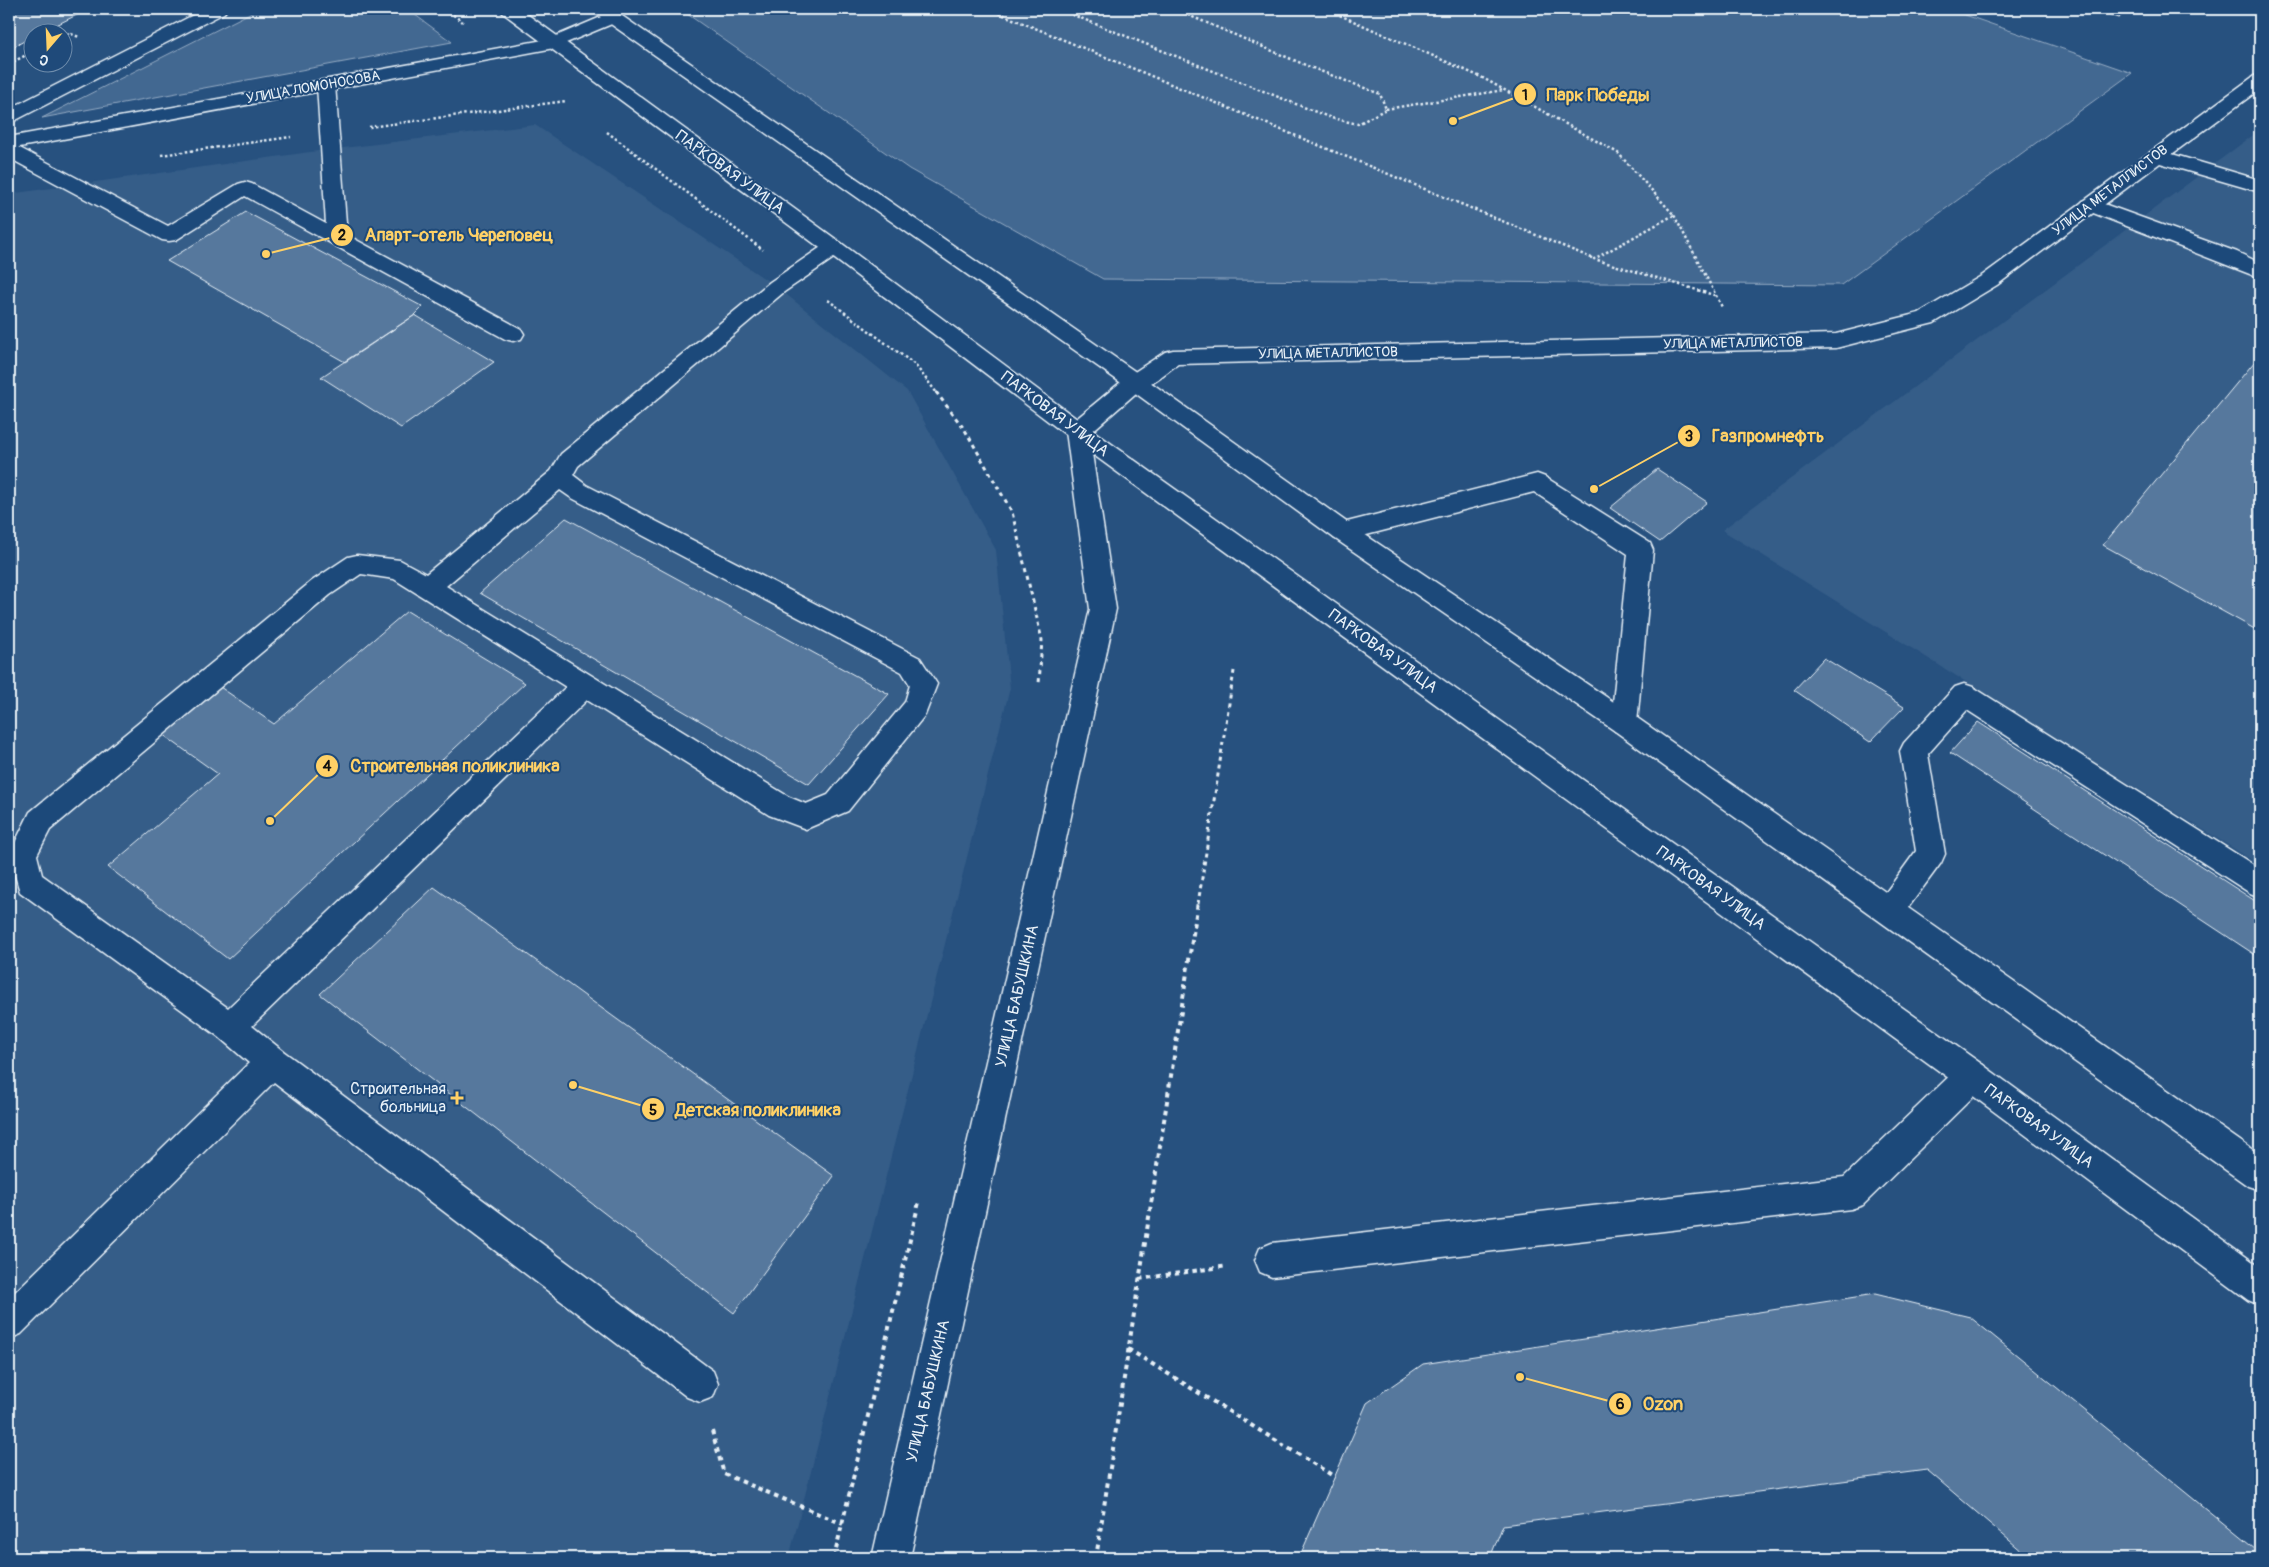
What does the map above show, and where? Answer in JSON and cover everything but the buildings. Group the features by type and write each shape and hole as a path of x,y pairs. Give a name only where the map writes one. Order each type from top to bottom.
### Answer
{"main road":[{"path":"9,116 218,9"},
{"name":"ПАРКОВАЯ УЛИЦА","path":"509,9 834,248 1076,431 1972,1076 2260,1288"},
{"path":"607,13 1135,382 1343,532 1624,723 2260,1174"},
{"name":"УЛИЦА ЛОМОНОСОВА","path":"9,143 554,43 607,13"},
{"name":"УЛИЦА МЕТАЛЛИСТОВ","path":"1076,431 1135,382 1173,357 1836,341 1926,318 1990,280 2260,80"},
{"path":"326,85 337,238"},
{"path":"9,150 169,235 245,188 513,334"},
{"path":"2157,156 2260,186"},
{"path":"2090,205 2230,257 2260,271"},
{"path":"428,587 560,477 570,460 577,453 777,287 834,248"},
{"name":"УЛИЦА БАБУШКИНА","path":"892,1551 1103,609 1076,431"},
{"path":"560,477 578,491 911,666 924,684 916,707 838,803 806,817 779,806 400,570 357,564 321,588 40,821 23,855 30,883 230,1027 272,1062 700,1384"},
{"path":"1343,532 1537,482 1641,550 1624,723"},
{"path":"230,1027 585,685"},
{"path":"1889,911 1931,854 1914,751 1964,695 2260,884"},
{"path":"9,1322 272,1062"},
{"path":"1272,1260 1851,1193 1972,1076"}],"path":[{"path":"989,9 1594,259 1717,296"},
{"path":"1058,9 1331,118 1358,124 1386,109 1505,90"},
{"path":"1174,9 1310,67 1380,94 1386,109"},
{"path":"1326,9 1481,77 1618,152 1674,215 1741,343"},
{"path":"9,64 22,57"},
{"path":"1594,259 1674,215"},
{"path":"1096,1558 1234,671"},
{"path":"1139,1279 1272,1260"},
{"path":"1128,1349 1335,1477"},
{"path":"700,1384 724,1474 892,1551 953,1558"}],"shaded area":[{"path":"258,9 407,9 452,42 42,118"},
{"path":"680,9 1948,9 2132,73 1841,285 1103,279 909,169"},
{"name":"Строительная больница","path":"535,125 777,287 907,391 996,550 1010,688 789,1558 9,1558 9,194 310,152"},
{"path":"2260,130 2260,865 1722,530"}],"place":[{"name":"Парк Победы","path":"1453,121"},
{"name":"Апарт-отель Череповец","path":"266,254"},
{"name":"Газпромнефть","path":"1594,489"},
{"name":"Строительная поликлиника","path":"270,821"},
{"name":"Детская поликлиника","path":"573,1085"},
{"name":"Строительная больница","path":"457,1098"},
{"name":"Ozon","path":"1520,1377"}]}
